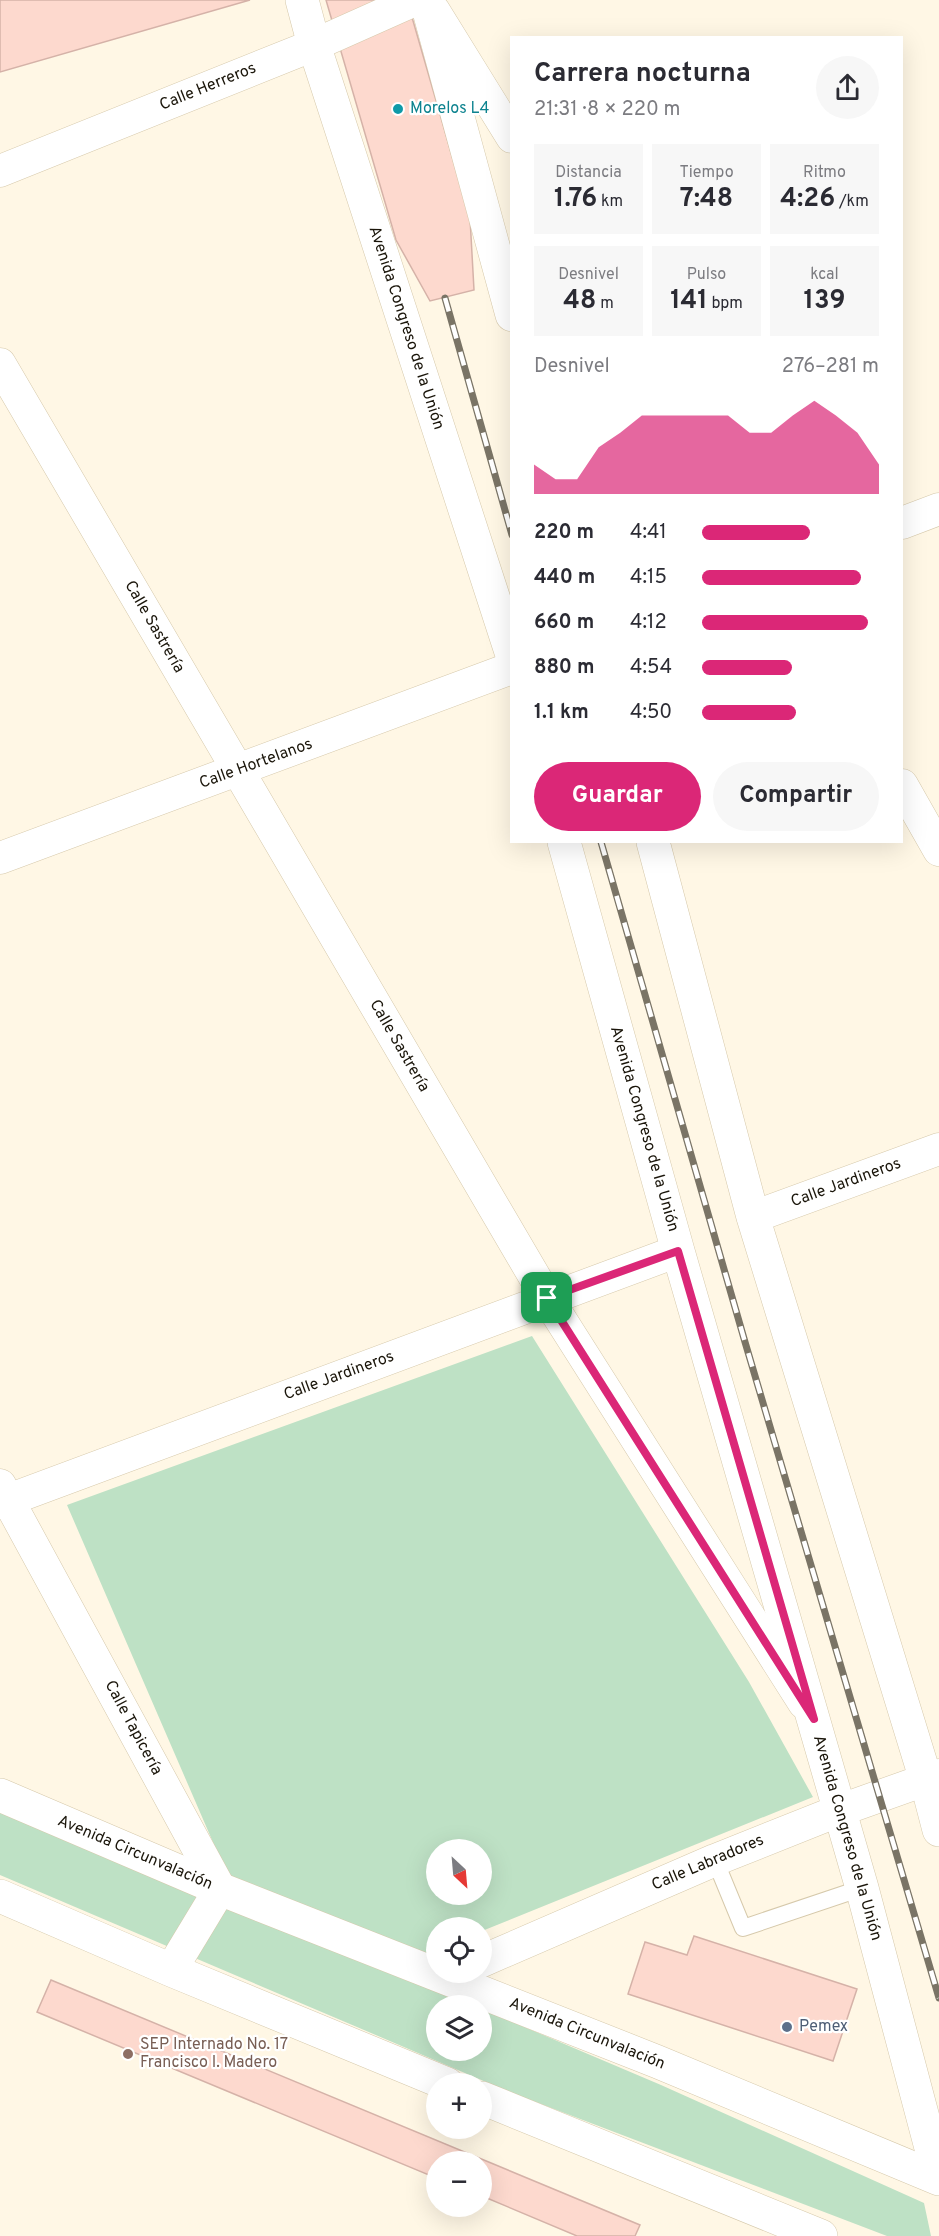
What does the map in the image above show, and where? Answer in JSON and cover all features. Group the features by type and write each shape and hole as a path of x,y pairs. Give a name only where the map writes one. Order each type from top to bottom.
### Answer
{"main road":[{"name":"Avenida Congreso de la Unión","path":"302,0 314,45 510,649"},
{"path":"426,0 510,308"},
{"name":"Avenida Congreso de la Unión","path":"564,843 678,1251 862,1888 939,2178"},
{"path":"653,843 753,1217 933,1778 939,1830"},
{"name":"Avenida Circunvalación","path":"0,1795 220,1889 426,1966"},
{"path":"0,1896 171,1970 426,2075"},
{"name":"Avenida Circunvalación","path":"468,1983 939,2178"},
{"path":"492,2102 821,2236"}],"street":[{"name":"Calle Herreros","path":"0,171 314,45 415,0"},
{"path":"426,0 510,134"},
{"name":"Calle Sastrería","path":"0,364 547,1298 814,1719"},
{"path":"903,523 939,509"},
{"name":"Calle Hortelanos","path":"0,858 510,669"},
{"path":"903,787 939,850"},
{"name":"Calle Jardineros","path":"753,1217 939,1149"},
{"name":"Calle Jardineros","path":"2,1496 678,1251"},
{"name":"Calle Tapicería","path":"2,1496 220,1889"},
{"name":"Calle Labradores","path":"492,1957 715,1860 838,1811 933,1778"},
{"path":"171,1970 220,1889"}],"lane":[{"path":"715,1860 742,1928 862,1888"}],"green space":[{"path":"532,1336 749,1682 813,1797 492,1927 492,1917 426,1917 426,1953 385,1970 448,1995 426,1995 426,2056 0,1875 0,1806 238,1900 67,1505"},
{"path":"492,2013 661,2085 924,2203 931,2236 887,2236 512,2093 492,2084 492,2073 465,2073 437,2061 492,2061"}],"building":[{"path":"0,0 250,0 0,72"},
{"name":"Morelos L4","path":"326,0 407,0 470,218 474,290 430,301 396,240"},
{"name":"Pemex","path":"694,1936 857,1989 833,2061 628,1994 645,1942 687,1955"},
{"path":"51,1980 426,2136 426,2139 433,2139 462,2151 426,2151 426,2174 37,2012"},
{"path":"492,2163 640,2225 635,2236 577,2236 492,2200"}],"railway":[{"path":"445,298 510,528"},
{"path":"601,843 745,1342 939,1998"}],"place":[{"name":"Morelos L4","path":"398,109"},
{"name":"Pemex","path":"787,2027"},
{"name":"SEP Internado No. 17 Francisco I. Madero","path":"128,2054"}],"route":[{"path":"678,1251 814,1719 681,1509 547,1298 678,1251"}]}
